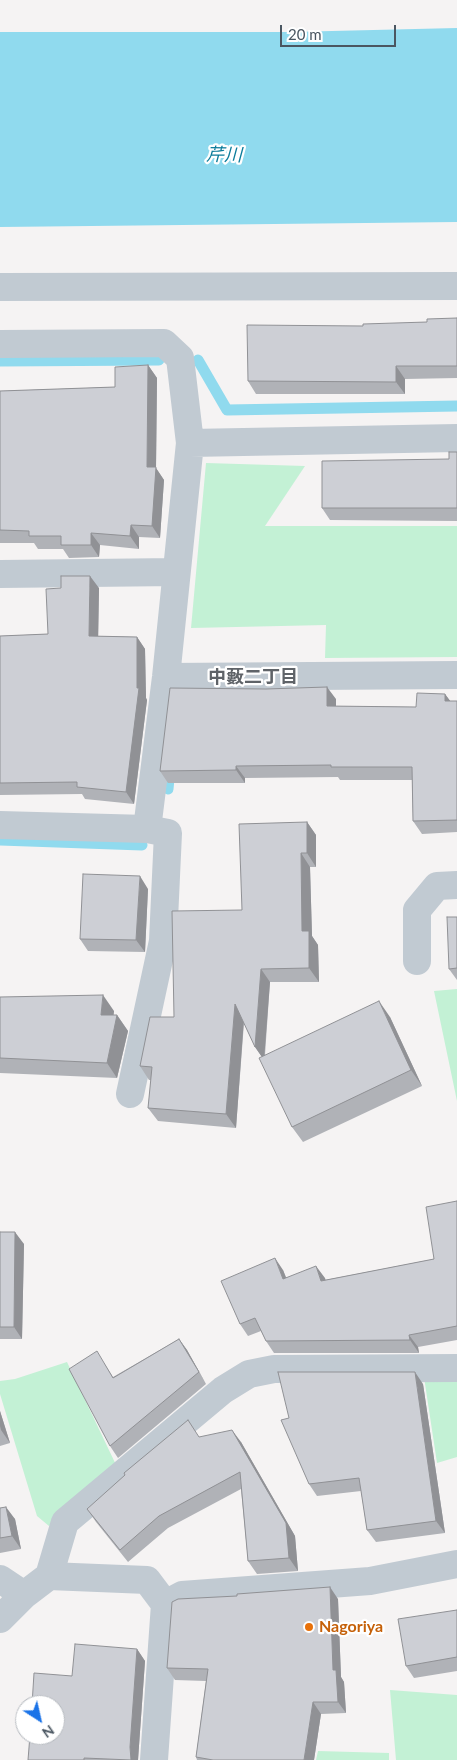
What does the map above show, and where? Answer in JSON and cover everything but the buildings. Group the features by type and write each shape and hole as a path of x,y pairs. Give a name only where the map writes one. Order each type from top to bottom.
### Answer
{"street":[{"path":"0,287 457,286"},
{"path":"0,344 164,343 180,358 190,443 166,677 147,830"},
{"path":"190,443 457,438"},
{"path":"0,574 176,572"},
{"path":"166,677 457,675"},
{"path":"0,825 168,832 163,941 130,1094"},
{"path":"417,961 417,910 437,886 457,886"},
{"path":"0,1619 24,1595 49,1576 65,1522 223,1390 249,1374 274,1369 457,1368"},
{"path":"165,1604 182,1595 370,1580 457,1564"},
{"path":"49,1576 148,1580 165,1604 154,1760"},
{"path":"0,1579 24,1595"}],"green space":[{"path":"206,463 305,466 265,526 457,526 457,657 325,658 326,625 191,628"},
{"path":"457,989 457,1101 434,991"},
{"path":"67,1362 118,1469 49,1526 37,1516 0,1394 0,1381 15,1379"},
{"path":"457,1376 457,1457 437,1463 424,1377"},
{"path":"390,1690 457,1695 457,1760 396,1760"},
{"path":"318,1751 389,1753 389,1760 316,1760"}],"water":[{"name":"芹川","path":"457,28 457,222 0,227 0,32 290,32"}],"waterway":[{"path":"0,361 159,360"},
{"path":"198,360 227,410 457,406"},
{"path":"168,789 170,768"},
{"path":"0,840 142,845"}],"place":[{"name":"Nagoriya","path":"309,1627"}],"district":[{"name":"中藪二丁目","path":"253,677"}]}
